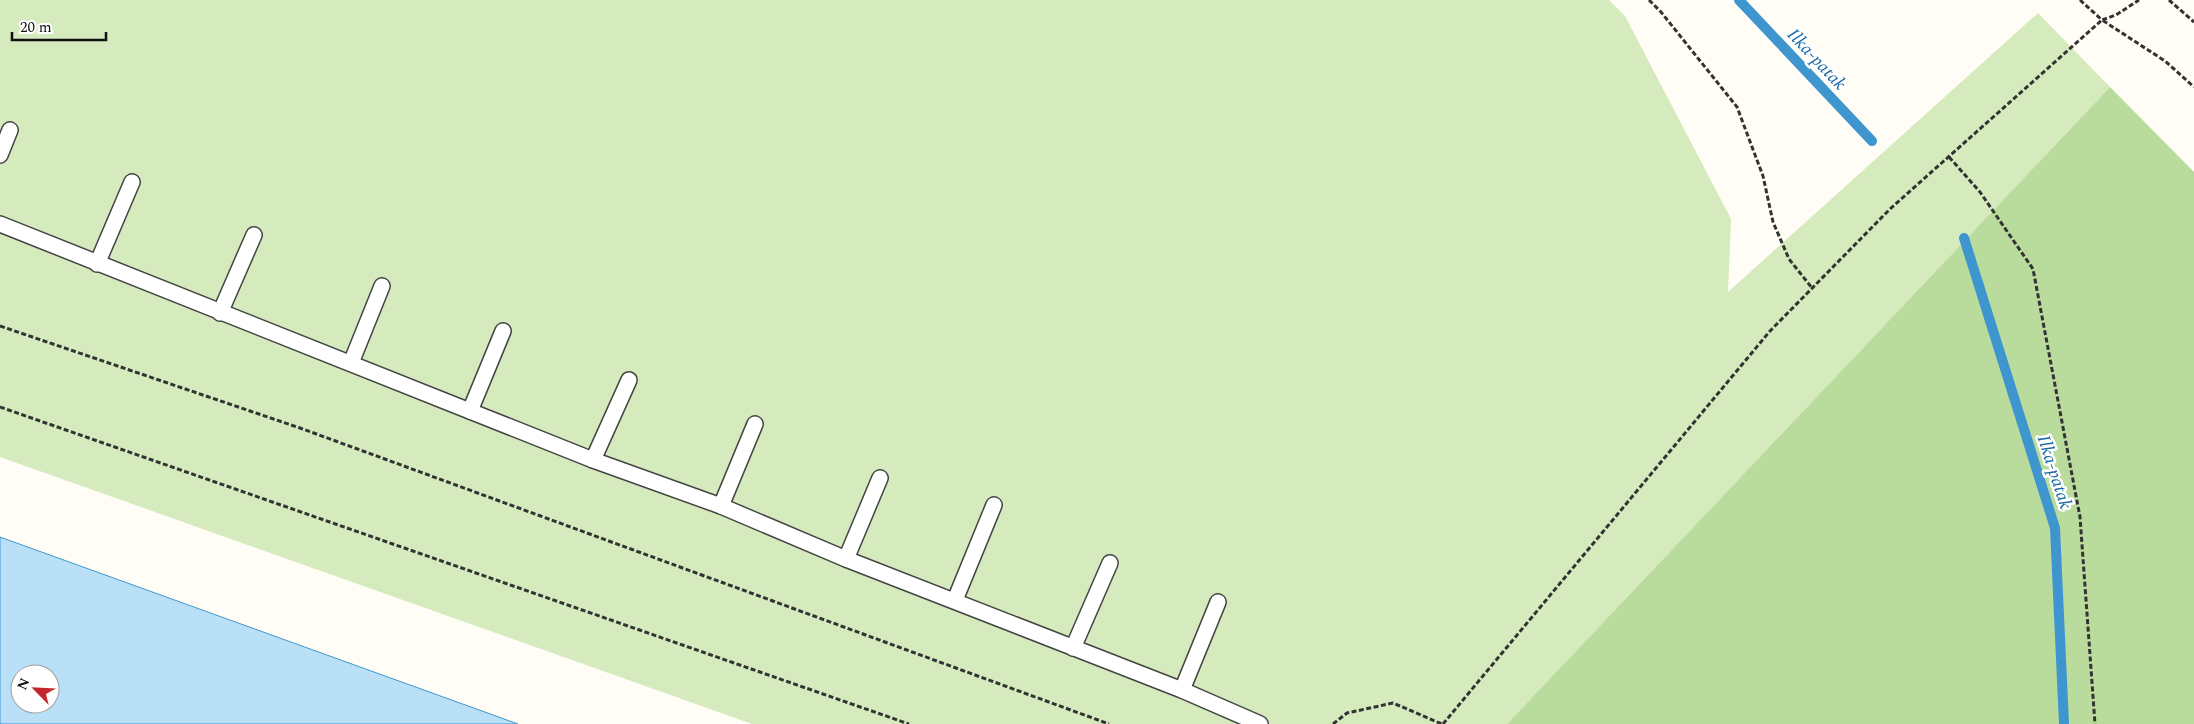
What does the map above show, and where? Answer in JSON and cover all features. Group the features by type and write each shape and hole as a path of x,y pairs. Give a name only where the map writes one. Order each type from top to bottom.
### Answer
{"lane":[{"path":"0,155 10,130"},
{"path":"97,264 132,182"},
{"path":"0,224 594,460 721,506 846,559 1182,690 1260,724"},
{"path":"220,313 254,235"},
{"path":"351,363 382,286"},
{"path":"470,411 503,332"},
{"path":"594,460 629,380"},
{"path":"721,506 755,424"},
{"path":"846,559 880,478"},
{"path":"955,600 994,505"},
{"path":"1073,648 1110,563"},
{"path":"1182,690 1218,602"}],"path":[{"path":"1649,0 1661,12 1736,107 1763,176 1773,222 1789,259 1812,288"},
{"path":"2080,0 2102,20 2166,61 2194,87"},
{"path":"1333,724 1347,713 1393,703 1443,724 1770,331 1890,208 2102,20 2116,15 2139,0"},
{"path":"2169,0 2194,22"},
{"path":"1949,157 1980,192 2033,269 2080,517 2095,724"},
{"path":"0,326 300,428 1109,724"},
{"path":"0,407 909,724"}],"green space":[{"path":"0,0 1609,0 1625,16 1731,219 1728,292 2038,13 2110,87 1507,724 752,724 0,457"},
{"path":"2110,87 2194,172 2194,724 1507,724"}],"water":[{"path":"0,537 518,724 0,724"}],"waterway":[{"name":"Ilka-patak","path":"1739,0 1872,141"},
{"name":"Ilka-patak","path":"1964,238 2055,528 2064,724"}]}
